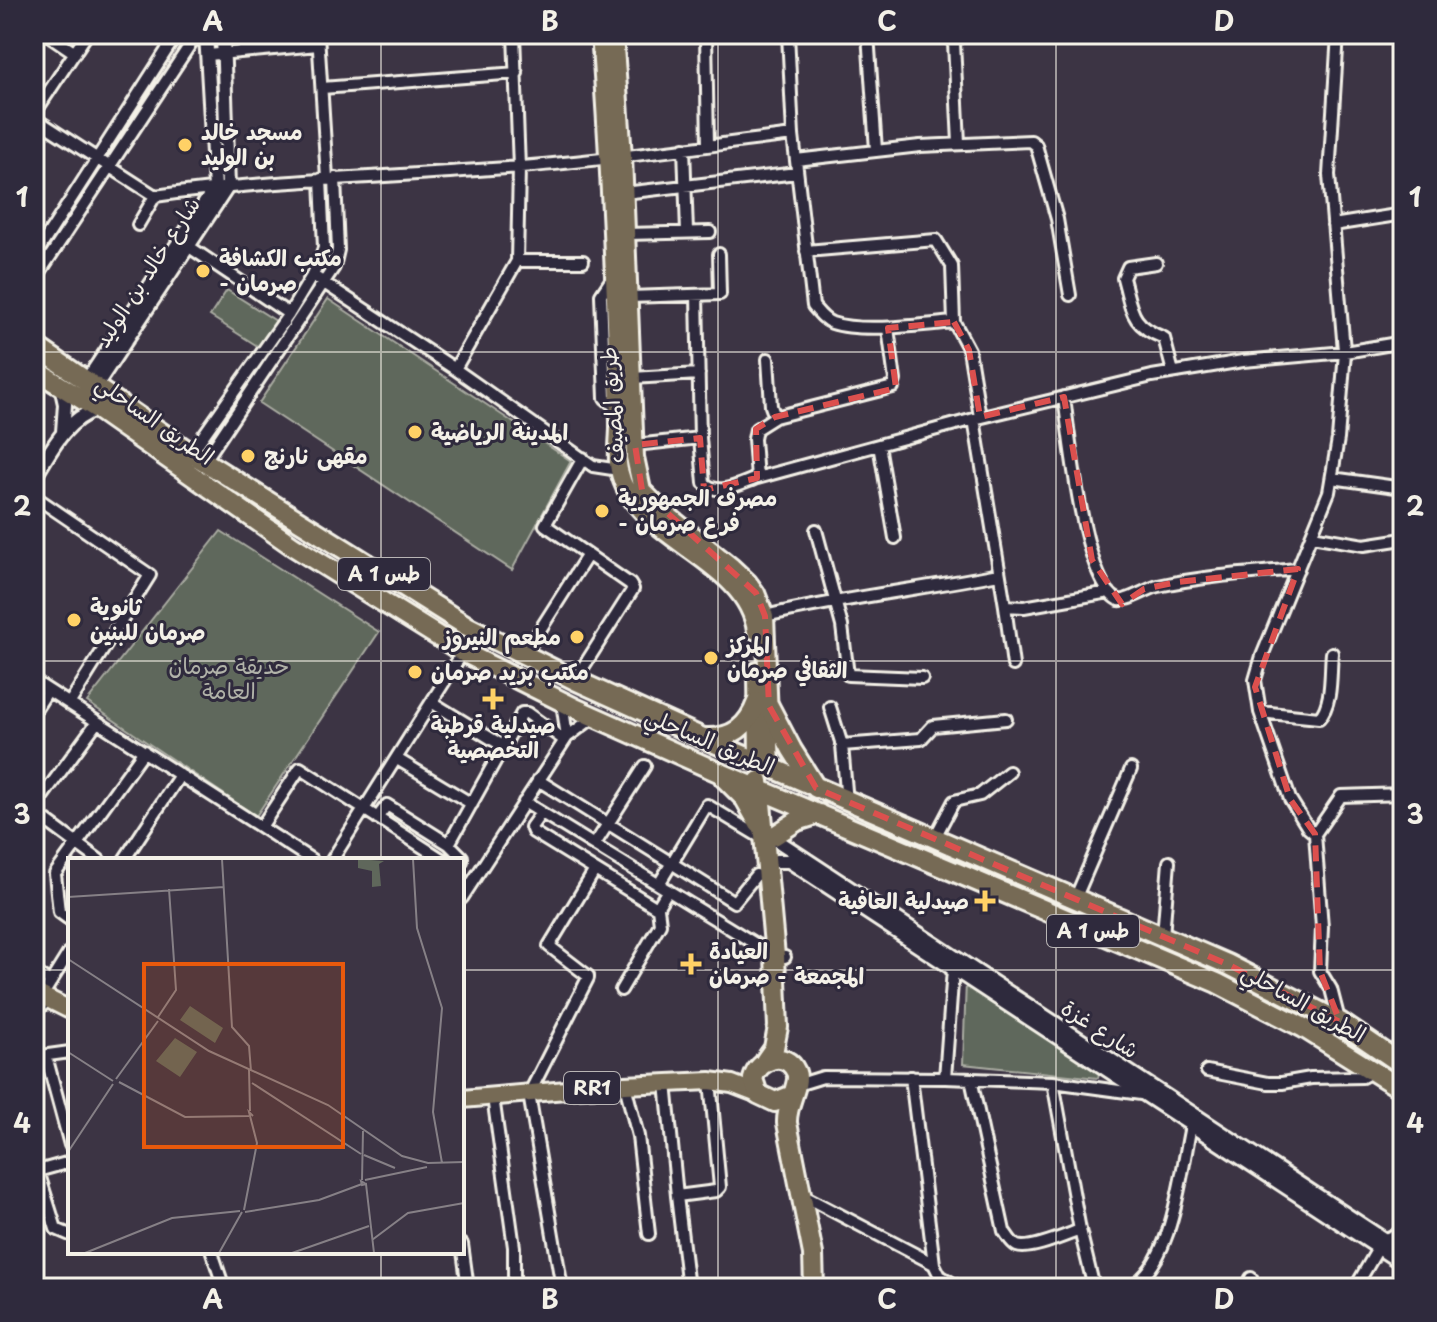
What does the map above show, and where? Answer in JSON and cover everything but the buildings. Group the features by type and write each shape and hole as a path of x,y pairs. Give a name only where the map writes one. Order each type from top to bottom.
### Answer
{"highway":[{"name":"الطريق الساحلي","path":"34,345 198,458 467,626 575,680 703,738 1227,964 1340,1022 1403,1065"},
{"name":"الطريق الساحلي","path":"34,369 97,409 293,546 463,652 562,702 716,771 1217,983 1268,1008 1403,1090"},
{"path":"703,738 717,739 731,735 743,727 763,704 816,788"},
{"path":"765,765 793,1079 787,1123 813,1254 814,1288"},
{"path":"716,771 745,799 771,838 776,861 780,956 777,1034 774,1048 753,1079 763,1098 776,1112 780,1124 806,1257 808,1288"},
{"path":"771,838 797,821 819,814"},
{"path":"762,1063 776,1059 793,1079"},
{"path":"763,1098 780,1102 793,1079"}],"main road":[{"name":"طريق المصيف","path":"600,34 616,157 624,193 635,445 642,490 748,582 756,593 765,616 765,765"},
{"name":"طريق المصيف","path":"614,34 614,275 619,470 630,495 654,523 724,577 748,604 754,616 763,704"},
{"path":"44,993 68,1009"},
{"path":"717,1082 762,1063"},
{"name":"RR1","path":"464,1099 625,1085 717,1082"},
{"path":"717,1082 763,1098"}],"street":[{"path":"47,34 75,53"},
{"path":"87,34 34,116 155,196 328,178 519,168 793,135"},
{"path":"34,257 177,34"},
{"name":"شارع خالد بن الوليد","path":"90,384 222,187 206,34"},
{"name":"شارع خالد بن الوليد","path":"128,329 188,246 222,187 223,34"},
{"path":"455,369 517,261 519,168 514,34 525,34"},
{"path":"706,34 708,145"},
{"path":"788,34 793,135 813,306 824,318 837,324 888,328 954,322"},
{"path":"868,34 876,150"},
{"path":"959,143 954,43 961,34"},
{"path":"1315,834 1290,799 1260,712 1255,687 1258,669 1332,478 1338,439 1344,351 1329,175 1338,34"},
{"path":"34,281 192,36"},
{"path":"198,458 324,283 334,267 338,250 328,178 318,40 208,55"},
{"path":"322,88 517,73"},
{"path":"796,160 959,143 1027,141 1036,145 1057,219 1070,295"},
{"path":"684,148 687,232"},
{"path":"624,193 797,173"},
{"path":"198,458 312,275 324,248 328,178"},
{"path":"138,225 155,196"},
{"path":"1333,225 1403,214"},
{"path":"626,234 710,232"},
{"path":"806,251 936,240 952,266 954,322 969,350 1013,665"},
{"path":"188,246 289,314"},
{"path":"629,297 720,294 719,254"},
{"path":"517,261 583,261"},
{"path":"1156,263 1128,267 1123,278 1138,323 1146,331 1164,338 1173,372"},
{"path":"312,275 455,369 598,469 619,470"},
{"path":"697,295 704,483 708,487 726,489 977,418 1173,372 1403,342"},
{"path":"757,478 754,432 775,417 893,387 895,380 888,328"},
{"path":"768,359 771,406 775,417"},
{"path":"632,378 699,374"},
{"path":"61,386 65,404 63,432"},
{"path":"1064,397 1088,545 1092,560 1109,592 1118,600 1126,601 1144,589 1177,582 1298,569"},
{"path":"34,478 63,432 78,418 97,409"},
{"path":"635,445 700,438"},
{"path":"879,445 895,538"},
{"path":"575,680 633,589 545,523 583,458"},
{"path":"1332,478 1403,488"},
{"path":"34,496 150,575 69,704"},
{"path":"816,530 842,626 848,675 922,678"},
{"path":"1312,536 1364,545 1403,539"},
{"path":"524,655 587,556"},
{"path":"765,616 835,600 929,588 999,574"},
{"path":"1005,606 1024,607 1109,592"},
{"path":"333,858 463,652"},
{"path":"1260,712 1319,718 1327,703 1332,653"},
{"path":"34,681 309,858"},
{"path":"34,712 48,690"},
{"path":"562,702 565,738"},
{"path":"433,703 503,746"},
{"path":"830,707 842,745 847,802"},
{"path":"449,844 525,712 565,738"},
{"path":"464,895 565,738 594,717"},
{"path":"842,745 921,739 933,726 1006,719"},
{"path":"96,858 34,810 97,722"},
{"path":"68,919 59,912 54,876 144,751"},
{"path":"397,759 472,804"},
{"path":"595,844 645,766"},
{"path":"261,827 299,768 440,858"},
{"path":"1075,899 1131,769"},
{"path":"934,839 954,801 980,795 1009,772"},
{"path":"125,858 180,775"},
{"path":"538,780 734,902 756,875"},
{"path":"1340,1022 1331,989 1320,971 1322,927 1315,834 1341,796 1403,794"},
{"path":"524,802 780,956"},
{"path":"377,818 387,805 449,844 462,858"},
{"path":"621,990 660,924 658,908 672,864 707,805 771,838"},
{"path":"541,813 531,830 658,908"},
{"name":"شارع غزة","path":"771,838 1154,1088 1381,1245 1403,1264"},
{"name":"شارع غزة","path":"776,861 789,861 1191,1126 1381,1245 1403,1252"},
{"path":"1163,936 1169,862"},
{"path":"562,1288 529,1094 588,978 549,946 595,870"},
{"path":"464,873 474,880"},
{"path":"34,1012 68,954"},
{"path":"945,1078 953,969"},
{"path":"34,972 44,993"},
{"path":"68,1052 40,1056 68,1139"},
{"path":"1207,1071 1282,1083 1311,1078 1362,1077 1374,1070"},
{"path":"793,1079 823,1077"},
{"path":"793,1079 911,1077 1053,1082 1142,1094 1154,1088"},
{"path":"911,1077 934,1264 946,1288"},
{"path":"971,1079 1004,1231 1011,1241 1027,1248 1080,1230"},
{"path":"677,1196 716,1191 720,1187 717,1082"},
{"path":"1053,1082 1080,1230 1094,1288"},
{"path":"666,1083 688,1288"},
{"path":"625,1085 638,1136 649,1234"},
{"path":"493,1097 514,1247 514,1288"},
{"path":"1128,1288 1146,1276 1165,1243 1191,1126"},
{"path":"68,1163 36,1171 56,1229 68,1234"},
{"path":"801,1194 934,1264"},
{"path":"1355,1288 1381,1245 1403,1232"},
{"path":"213,1254 224,1288"},
{"path":"463,1254 468,1288"},
{"path":"940,1276 960,1288"}],"highlighted area":[{"path":"954,322 969,350 980,417 1064,397 1092,560 1122,604 1144,589 1177,582 1298,569 1255,687 1290,799 1315,834 1320,971 1340,1022 1227,964 816,788 769,706 765,616 756,593 642,490 635,445 700,438 704,490 757,478 756,429 775,417 896,388 888,328"}],"green space":[{"path":"227,290 276,321 259,347 210,316"},
{"name":"المدينة الرياضية","path":"328,299 571,461 512,570 259,403"},
{"name":"حديقة صرمان العامة","path":"221,531 379,632 256,816 87,702"},
{"path":"966,981 1100,1070 1098,1078 963,1064"}],"place":[{"name":"مسجد خالد بن الوليد","path":"185,145"},
{"name":"مكتب الكشافة - صرمان","path":"203,271"},
{"name":"المدينة الرياضية","path":"415,432"},
{"name":"مقهى نارنج","path":"248,456"},
{"name":"مصرف الجمهورية - فرع صرمان","path":"602,511"},
{"name":"ثانوية صرمان للبنين","path":"74,620"},
{"name":"مطعم النيروز","path":"577,637"},
{"name":"المركز الثقافي صرمان","path":"711,658"},
{"name":"مكتب بريد صرمان","path":"415,672"},
{"name":"صيدلية قرطبة التخصصية","path":"493,699"},
{"name":"صيدلية العافية","path":"985,901"},
{"name":"العيادة المجمعة - صرمان","path":"691,964"}]}
